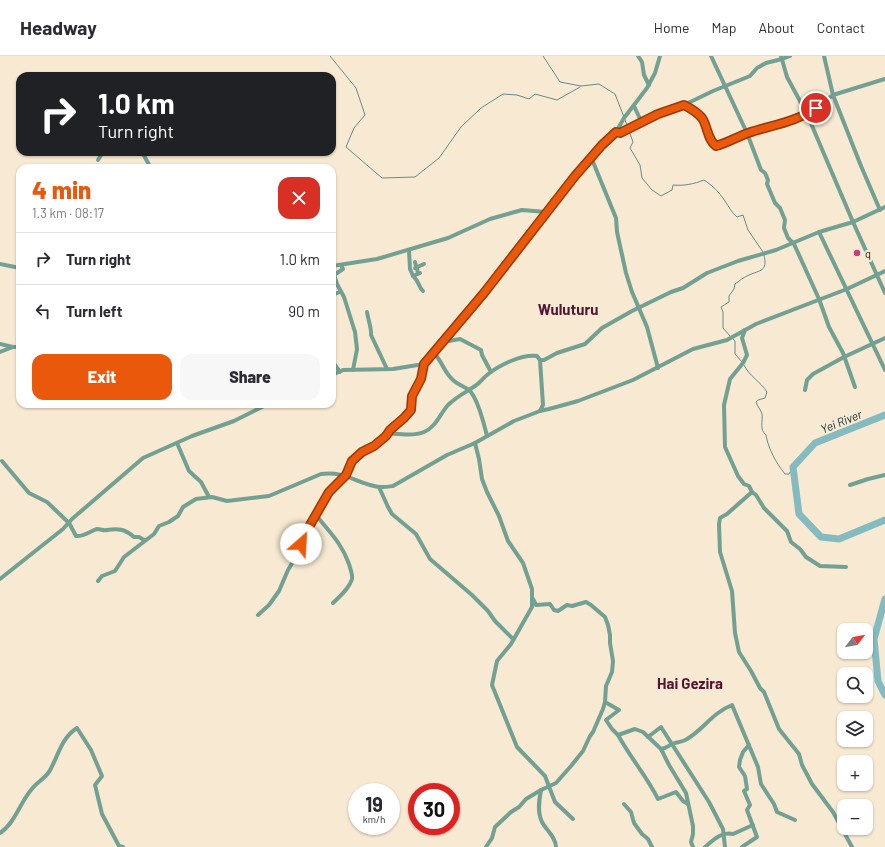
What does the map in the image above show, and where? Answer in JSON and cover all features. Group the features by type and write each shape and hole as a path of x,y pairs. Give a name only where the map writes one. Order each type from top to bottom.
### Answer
{"street":[{"path":"638,56 642,62 644,75 649,85"},
{"path":"258,615 269,605 279,591 288,570 297,555 306,532 329,492 346,475 352,461 362,452 374,446 386,436 390,430 411,410 412,396 421,379 424,364 484,293 546,212 591,157 616,132 624,118 649,85 655,73 660,56"},
{"path":"711,56 747,134 761,170 768,180 767,184 775,203 783,214 785,220 784,228 788,238 794,244 819,299 829,327 844,357 855,387"},
{"path":"616,132 620,133 658,114 684,105 750,76 757,68 766,63 790,56"},
{"path":"824,56 833,95 880,210"},
{"path":"782,58 787,77 807,114 852,222 885,293"},
{"path":"684,105 696,112 703,119 711,143 716,146 747,134 792,121 807,114 833,95 885,79"},
{"path":"634,106 642,122"},
{"path":"98,160 100,156"},
{"path":"591,157 616,218 617,232 626,273 647,327 658,368"},
{"path":"540,360 544,360 557,353 585,344 602,328 670,292 683,288 707,273 738,261 794,244 819,232 852,222 885,207"},
{"path":"336,266 377,259 409,250 448,238 490,219 522,210 546,212"},
{"path":"819,232 885,370"},
{"path":"409,250 410,269 423,290"},
{"path":"413,276 419,273 415,268 415,262"},
{"path":"0,264 16,267"},
{"path":"415,268 424,264"},
{"path":"336,274 343,269 341,265"},
{"path":"98,581 102,576 115,571 124,557 144,540 154,534 159,526 178,516 183,507 196,500 209,497 227,501 269,496 321,474 328,473 346,475 379,487 393,486 447,456 514,422 540,411 578,401 633,380 693,349 734,336 756,324 847,289 885,271"},
{"path":"336,281 340,292 344,297 357,349 353,370"},
{"path":"336,294 340,292"},
{"path":"367,312 368,324 372,331 371,335 386,369"},
{"path":"746,329 742,338 747,354 739,368 730,379 724,405 725,447 738,476 744,484 749,486 764,508 787,531 791,542 800,549 806,557 820,566 846,566"},
{"path":"805,390 809,377 844,357 885,338"},
{"path":"443,342 460,339 482,350 482,355 491,372"},
{"path":"0,344 13,347"},
{"path":"0,352 13,347"},
{"path":"434,353 439,358 450,378 458,386 468,390 481,413 487,436"},
{"path":"386,436 392,434 407,436 423,432 433,426 448,405 462,393 476,385 491,372 527,355 537,356 540,360 543,406 540,411"},
{"path":"336,374 353,370 386,369 424,364"},
{"path":"336,366 340,372"},
{"path":"0,579 69,523 77,514 143,458 192,436 234,421 260,408"},
{"path":"177,443 189,471 201,482 209,497"},
{"path":"475,443 485,485 508,541 517,553 527,573 532,589 532,607 513,639 497,661 492,685 517,747 545,776 555,802 573,819"},
{"path":"2,461 29,493 47,502 69,523 76,536 81,536 98,529 116,529 128,531 134,537 144,540"},
{"path":"850,485 885,475"},
{"path":"379,487 392,514 416,534 430,559 472,595 513,639"},
{"path":"752,492 727,514 720,518 719,524 720,552 732,591 738,652 764,692 779,729 799,754 802,765 812,784 833,812 852,847"},
{"path":"316,515 336,537 351,569 352,578 346,591 333,603"},
{"path":"486,847 492,838 495,827 522,803 560,778 584,751 590,736 594,732 605,702 606,686 612,672 613,662 608,625 605,617 586,602 572,606 567,605 558,610 554,610 550,604 536,605 532,598"},
{"path":"605,702 619,710 606,720 612,730 618,735 658,799 676,792 679,797 688,804"},
{"path":"661,749 667,748 672,744 687,739 723,708 732,705 758,767 760,784 774,804 777,812 795,820"},
{"path":"648,737 661,727 710,802 723,829 725,847"},
{"path":"0,833 19,811 30,791 49,771 60,747 68,736 77,728 91,750 102,776 95,785 102,814 119,846 123,847"},
{"path":"618,735 635,729 643,732 661,749 686,793 693,826 693,834 690,842 694,847"},
{"path":"742,847 757,837 747,810 750,805 744,791 747,789 745,776 739,767 743,752 749,745"},
{"path":"665,756 667,748"},
{"path":"541,790 539,804 542,821 551,834 556,847"},
{"path":"624,804 631,812 634,823 642,834 648,839 652,847"},
{"path":"705,847 723,833 728,832 733,834 753,825"}],"waterway":[{"path":"330,56 356,88 365,115 354,128 346,147 382,178 415,177 439,158 461,127 481,108 503,94 517,95 529,99 535,94 557,100 580,87"},
{"path":"543,56 560,82 581,86 599,84 615,94 624,117"},
{"path":"625,120 628,128"},
{"path":"629,131 633,142 630,148 640,165 642,178 652,190 661,196 672,190 673,185 696,183 704,180 718,192 737,217 743,215 748,230 763,252"},
{"path":"731,337 723,328 723,312 721,307 729,302 729,296 734,289 735,284 745,277 762,270 765,265 764,255"},
{"path":"733,339 735,341 735,354 742,362"},
{"path":"744,365 767,392 765,398 756,402 762,414 763,430 773,455 785,474 789,474 793,467"},
{"name":"Yei River","path":"885,415 815,443 793,467 799,514 821,537 839,539 885,520"},
{"name":"Yei River","path":"885,599 874,639 878,681 885,695"}],"place":[{"name":"q","path":"857,253"}],"district":[{"name":"Wuluturu","path":"568,309"},
{"name":"Hai Gezira","path":"690,683"}],"route":[{"path":"301,544 306,532 329,492 346,475 352,461 362,452 374,446 386,436 390,430 411,410 412,396 421,379 424,364 484,293 575,176 602,145 616,132 620,133 658,114 684,105 696,112 703,119 711,143 716,146 747,134 792,121 816,108"}]}
